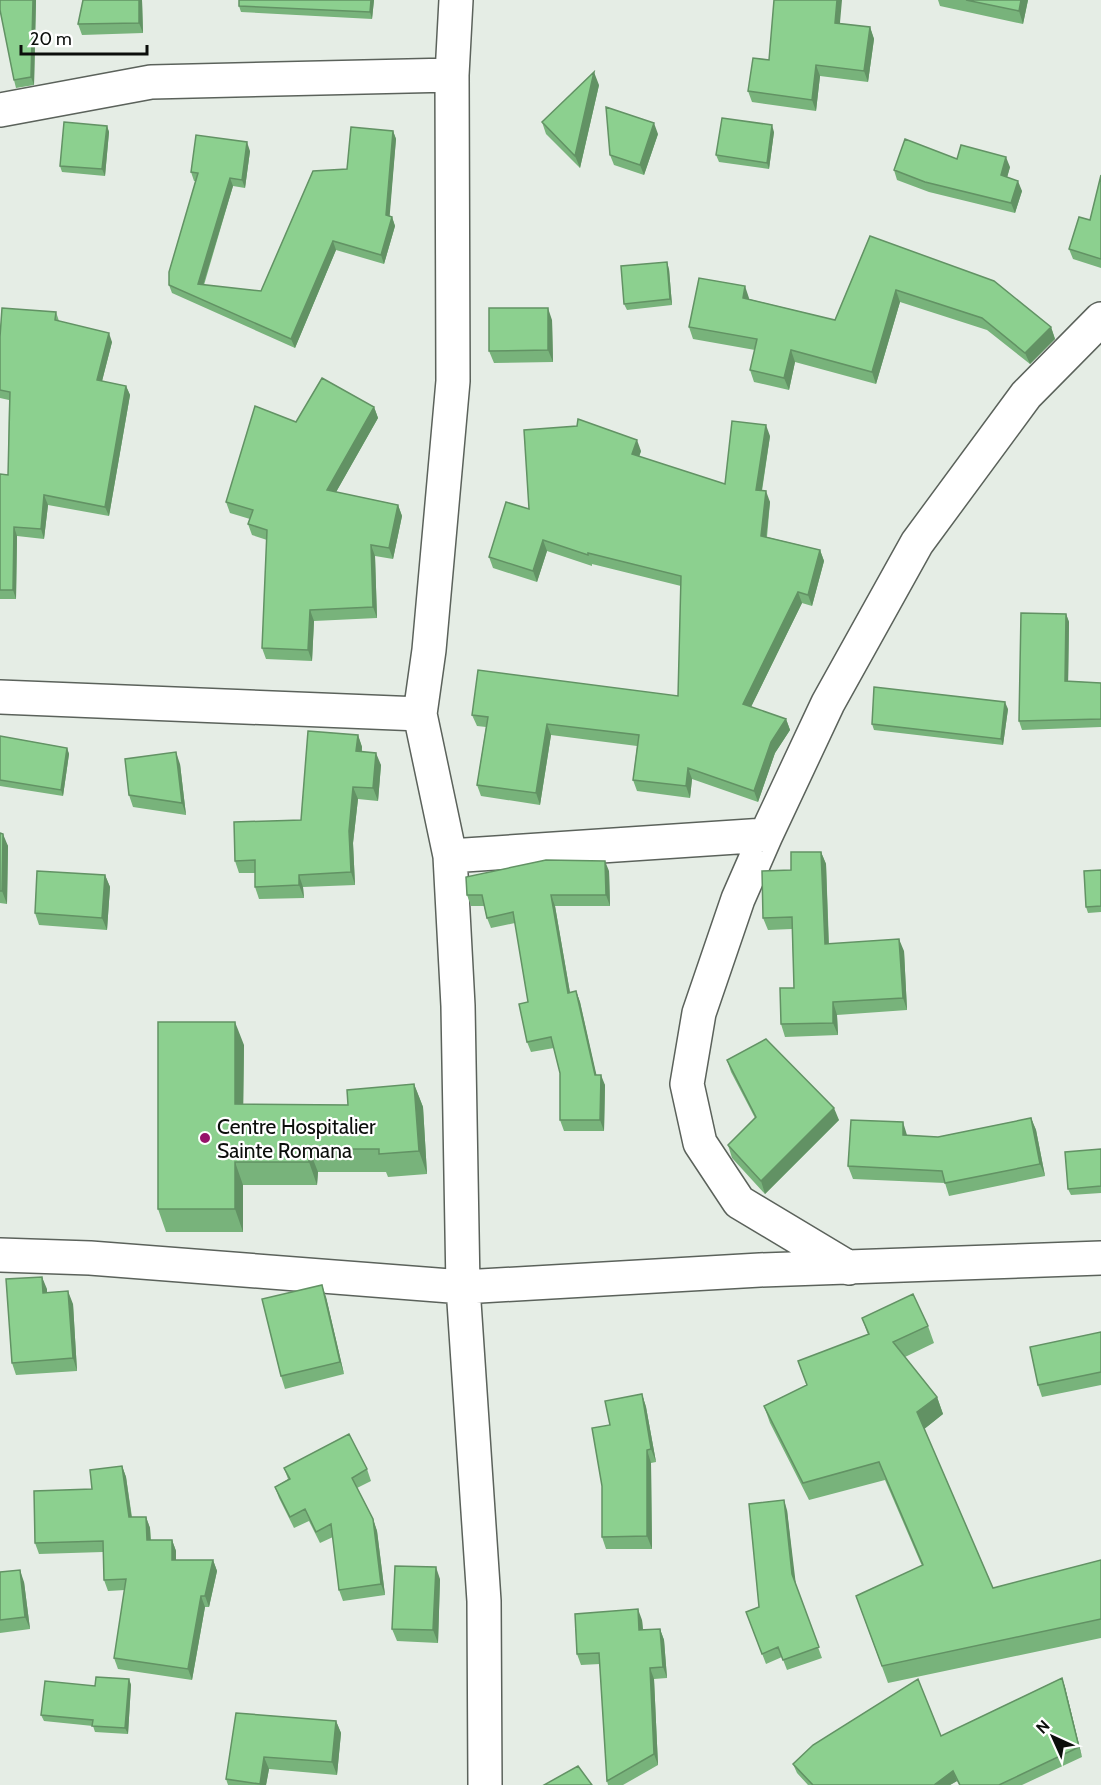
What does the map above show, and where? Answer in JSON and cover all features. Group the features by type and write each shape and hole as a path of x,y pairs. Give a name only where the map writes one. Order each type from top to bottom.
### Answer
{"street":[{"path":"456,0 452,75 453,381 429,650 420,714 450,856 458,1006 463,1287 484,1601 484,1785"},
{"path":"0,110 151,81 452,75"},
{"path":"849,1268 739,1202 700,1143 687,1084 699,1013 738,899 766,835 828,703 917,543 1026,395 1101,319"},
{"path":"0,697 420,714"},
{"path":"450,856 766,835"},
{"path":"0,1255 90,1258 463,1287 1101,1258"}],"building":[{"path":"0,0 33,0 31,77 14,80"},
{"path":"83,0 139,0 139,23 78,24"},
{"path":"239,0 371,0 370,12 239,6"},
{"path":"774,0 837,0 835,23 870,27 864,71 816,65 812,100 748,91 753,58 769,60"},
{"path":"966,0 1021,0 1019,11"},
{"path":"594,72 575,156 542,122"},
{"path":"606,107 654,123 640,165 610,155"},
{"path":"722,118 772,125 767,163 716,155"},
{"path":"64,122 107,126 102,169 60,166"},
{"path":"351,127 393,131 386,215 392,217 381,255 333,241 291,339 169,285 169,272 198,173 191,172 196,135 247,142 242,180 230,178 198,284 261,291 313,171 347,169"},
{"path":"905,139 957,159 961,145 1006,157 1001,175 1018,181 1011,203 925,182 894,170"},
{"path":"1101,175 1101,259 1069,249 1079,217 1090,220"},
{"path":"870,236 994,281 1051,327 1025,353 982,318 896,290 872,372 791,350 784,378 750,370 757,339 689,327 699,278 745,286 743,298 835,320"},
{"path":"667,262 670,299 624,304 621,266"},
{"path":"2,308 56,312 55,320 109,333 97,380 126,386 105,507 44,495 41,529 14,527 13,590 0,590 0,474 8,475 10,392 0,390"},
{"path":"489,308 548,308 548,350 489,351"},
{"path":"322,378 374,407 327,490 398,505 389,548 371,545 373,607 310,610 308,650 262,648 267,530 248,524 253,510 226,502 255,406 296,422"},
{"path":"578,419 637,440 632,454 725,484 732,421 766,425 756,490 766,491 761,536 820,550 808,595 798,592 743,704 786,719 771,742 754,791 688,768 686,786 633,780 639,735 547,724 536,793 477,785 488,717 472,715 478,670 678,696 681,576 588,553 588,555 543,540 533,571 489,557 506,502 529,509 524,430 577,426"},
{"path":"1021,613 1066,614 1065,681 1101,683 1101,719 1019,721"},
{"path":"874,687 1005,702 1001,739 872,724"},
{"path":"308,731 358,735 356,751 376,753 373,788 353,787 349,831 351,872 299,875 299,885 255,887 255,860 235,861 234,822 301,820"},
{"path":"0,736 67,748 61,790 0,780"},
{"path":"176,752 182,803 129,795 125,759"},
{"path":"0,833 3,834 2,891 0,891"},
{"path":"791,852 821,852 825,944 899,939 903,998 833,1002 833,1023 781,1024 780,988 794,988 792,917 763,918 762,871 791,870"},
{"path":"546,860 605,861 606,895 551,895 568,993 576,991 595,1075 601,1075 600,1120 560,1120 560,1073 551,1037 527,1042 519,1004 528,1002 513,912 487,918 482,895 467,895 466,877"},
{"path":"1101,870 1101,906 1086,907 1084,871"},
{"path":"37,871 105,875 102,918 35,913"},
{"path":"158,1022 235,1022 235,1104 348,1105 347,1090 414,1084 419,1151 379,1154 379,1149 309,1149 309,1162 235,1162 235,1209 158,1209"},
{"path":"766,1039 834,1108 761,1181 728,1145 756,1117 727,1060"},
{"path":"1031,1118 1040,1164 945,1183 942,1171 848,1166 851,1120 903,1122 903,1135 938,1137"},
{"path":"1101,1149 1101,1186 1068,1189 1065,1152"},
{"path":"42,1277 43,1293 68,1291 73,1358 12,1363 6,1279"},
{"path":"322,1285 340,1362 281,1376 262,1299"},
{"path":"913,1294 928,1326 893,1342 937,1397 917,1412 993,1588 1101,1560 1101,1619 882,1666 856,1596 923,1565 879,1462 803,1483 764,1406 807,1385 798,1361 869,1334 862,1318"},
{"path":"1101,1332 1101,1372 1038,1385 1030,1347"},
{"path":"642,1394 651,1449 647,1450 647,1536 602,1537 602,1486 592,1428 610,1425 605,1401"},
{"path":"349,1434 367,1469 352,1478 373,1519 381,1584 339,1590 331,1524 316,1532 305,1509 290,1517 275,1487 290,1479 284,1468"},
{"path":"122,1466 129,1517 146,1517 147,1540 172,1540 172,1560 213,1560 205,1596 201,1596 188,1669 114,1658 126,1579 104,1580 103,1541 35,1543 34,1491 92,1489 90,1470"},
{"path":"784,1500 792,1574 819,1647 783,1660 778,1647 762,1654 746,1612 759,1607 749,1504"},
{"path":"395,1566 436,1567 433,1630 392,1629"},
{"path":"20,1570 25,1617 0,1620 0,1572"},
{"path":"638,1609 639,1630 660,1629 663,1667 650,1668 654,1754 607,1781 599,1653 577,1654 575,1614"},
{"path":"96,1677 129,1679 125,1728 92,1726 93,1720 41,1715 45,1681 95,1686"},
{"path":"1062,1678 1079,1747 999,1785 960,1785 953,1771 934,1785 813,1785 793,1764 813,1745 918,1679 941,1736"},
{"path":"236,1713 336,1721 332,1762 264,1757 260,1784 226,1779"},
{"path":"578,1766 592,1785 544,1785"}],"place":[{"name":"Centre Hospitalier Sainte Romana","path":"205,1138"}]}
